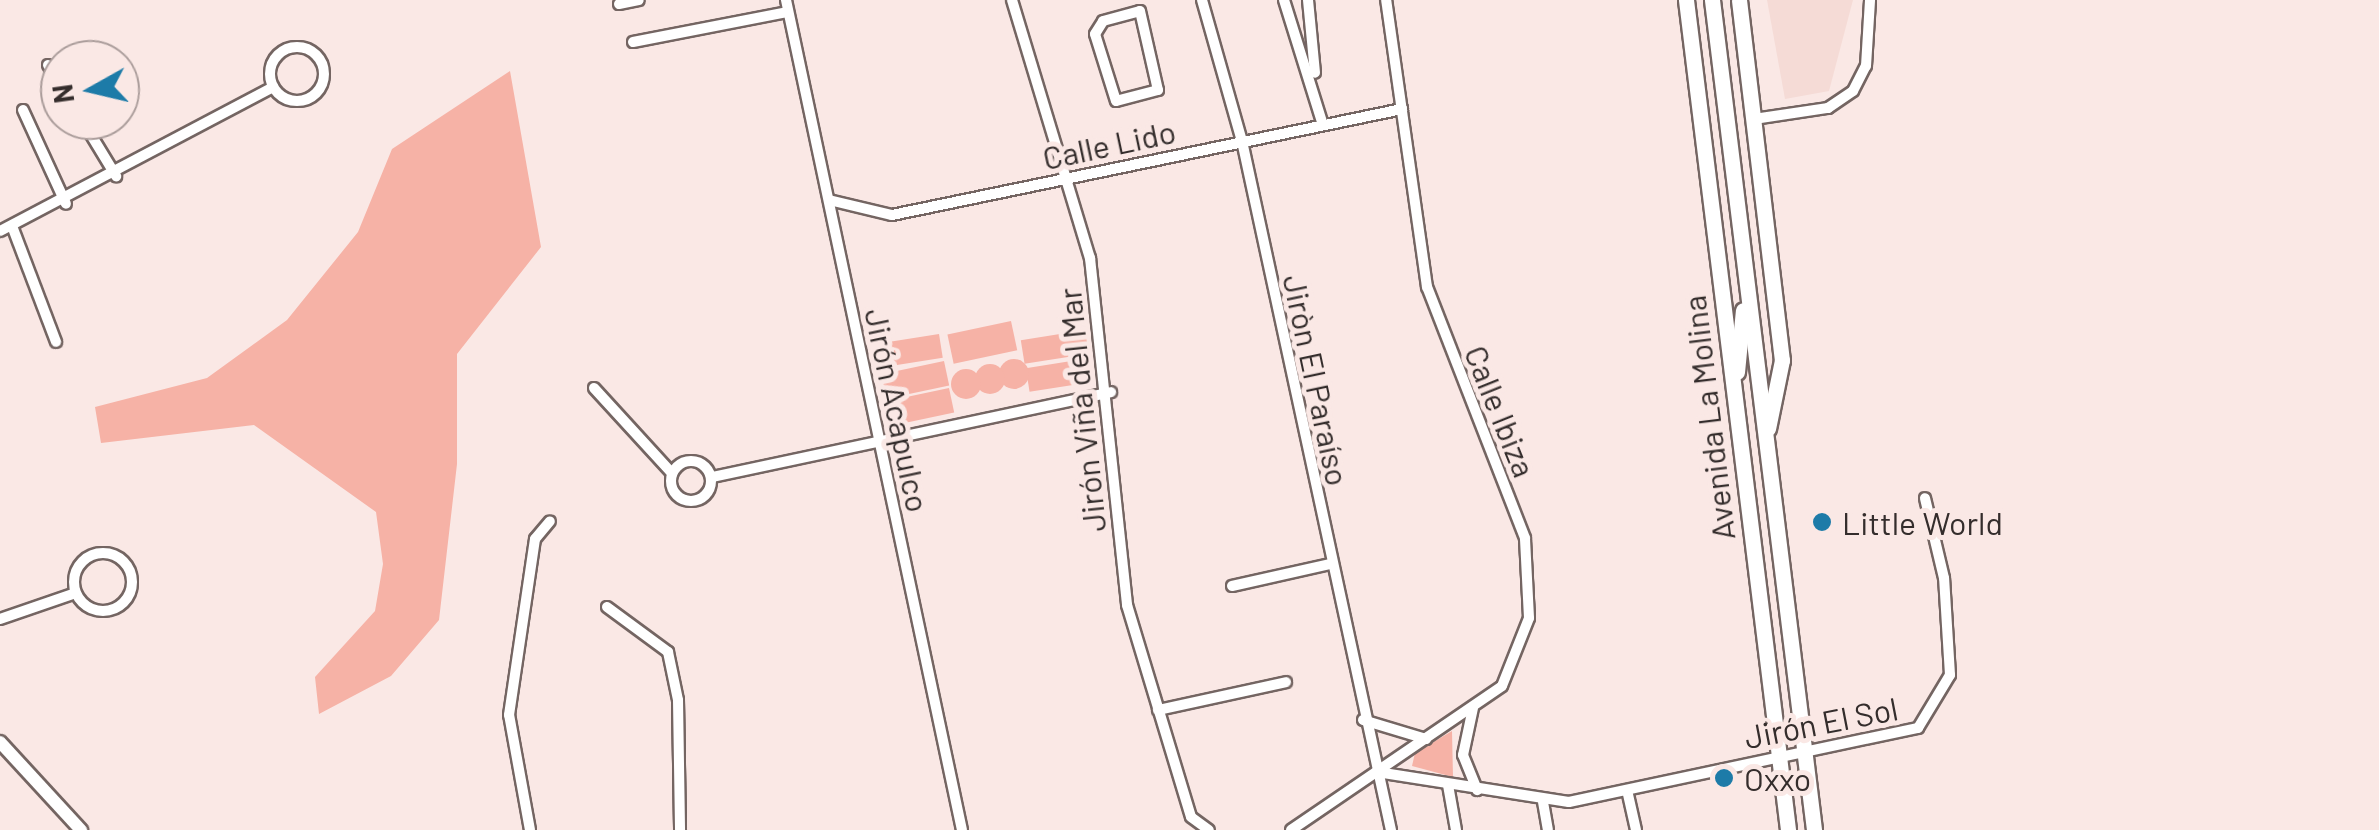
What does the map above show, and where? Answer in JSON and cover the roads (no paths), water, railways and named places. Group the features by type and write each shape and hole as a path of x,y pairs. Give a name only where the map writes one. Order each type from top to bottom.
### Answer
{"main road":[{"name":"Avenida La Molina","path":"1686,0 1788,830"},
{"name":"Avenida La Molina","path":"1712,0 1814,830"},
{"name":"Avenida La Molina","path":"1739,0 1782,360 1765,438"},
{"path":"1734,403 1746,282"}],"street":[{"path":"620,4 639,0"},
{"name":"Jirón Viña del Mar","path":"1012,0 1070,179 1110,392 1127,605 1193,830"},
{"name":"Jiròn El Paraíso","path":"1202,0 1242,141 1330,564 1391,830"},
{"path":"1284,0 1323,125"},
{"path":"1308,0 1316,94"},
{"name":"Calle Ibiza","path":"1291,830 1502,686 1518,656 1531,577 1525,538 1426,287 1386,0"},
{"path":"1754,120 1828,108 1853,91 1866,66 1870,0"},
{"path":"632,42 787,6"},
{"name":"Jirón Acapulco","path":"787,6 962,830"},
{"path":"1139,6 1158,90 1116,101 1096,26 1139,6"},
{"path":"305,49 321,62 322,83 309,98 289,100 273,86 272,66 285,50 305,49"},
{"path":"0,232 66,204 273,86"},
{"name":"Calle Lido","path":"829,200 882,216 1402,109"},
{"path":"23,110 66,204"},
{"path":"94,140 116,176"},
{"path":"12,226 56,342"},
{"path":"594,388 672,472 674,491 689,502 706,495 712,477"},
{"path":"712,477 1110,392"},
{"path":"672,472 694,460 712,477"},
{"name":"Jirón El Sol","path":"1376,772 1544,802 1627,790 1779,754 1892,740 1918,728 1944,697 1944,578 1925,498"},
{"path":"530,830 509,715 535,539 550,521"},
{"path":"107,553 130,571 128,598 114,610 96,611 76,592 88,557 107,553"},
{"path":"1232,586 1330,564"},
{"path":"0,619 76,592"},
{"path":"607,607 668,652 678,750 680,830"},
{"path":"1158,710 1286,682"},
{"path":"1473,708 1463,755 1477,790"},
{"path":"1364,720 1427,739"},
{"path":"0,742 80,830"},
{"path":"1448,784 1456,830"},
{"path":"1627,790 1636,830"},
{"path":"1544,802 1548,830"},
{"path":"1191,817 1210,830"}],"place":[{"name":"Little World","path":"1822,522"},
{"name":"Oxxo","path":"1724,778"}]}
